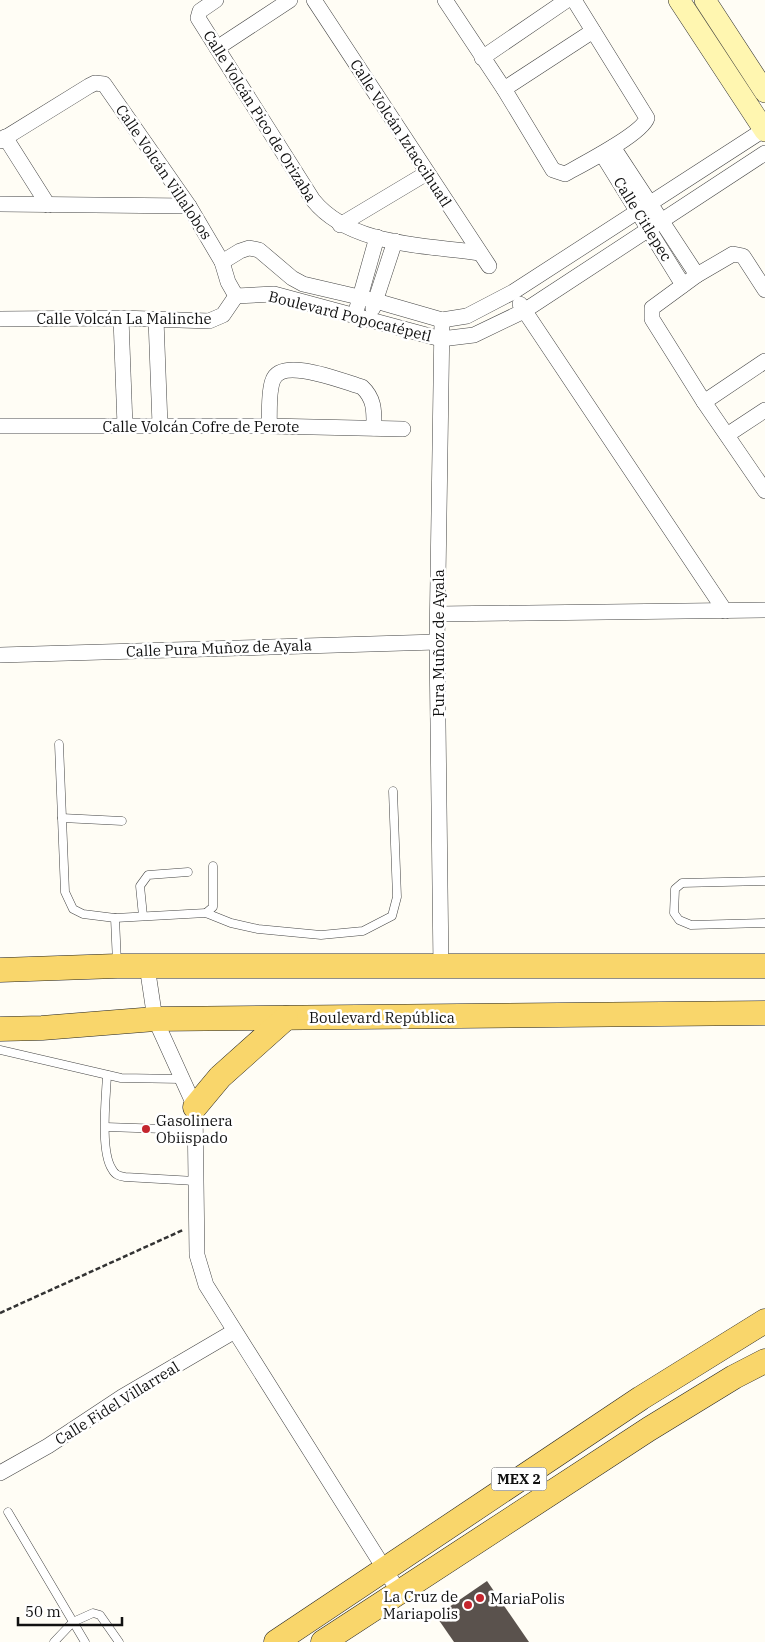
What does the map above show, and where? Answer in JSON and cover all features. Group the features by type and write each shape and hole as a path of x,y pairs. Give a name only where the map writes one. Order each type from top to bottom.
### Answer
{"main road":[{"path":"679,0 765,130"},
{"path":"705,0 765,92"},
{"path":"0,970 117,966 765,966"},
{"name":"Boulevard República","path":"0,1029 155,1020 765,1013"},
{"path":"195,1118 220,1077 286,1018"},
{"name":"MEX 2","path":"276,1642 641,1398 765,1321"},
{"name":"MEX 2","path":"323,1642 648,1429 734,1377 765,1361"}],"street":[{"name":"Calle Volcán Pico de Orizaba","path":"216,0 200,11 198,18 313,200 324,214 340,224 377,237 480,253"},
{"path":"217,48 290,0"},
{"name":"Calle Volcán Iztaccihuatl","path":"314,0 489,266"},
{"path":"445,0 504,89 554,170 565,174 608,150 643,125 647,118 574,0"},
{"path":"482,58 567,0"},
{"path":"504,89 593,31"},
{"name":"Calle Volcán Villalobos","path":"2,139 89,86 99,83 104,84 189,206 222,262"},
{"name":"Boulevard Popocatépetl","path":"222,262 249,248 259,250 292,278 303,284 376,301 442,320 467,316 513,292 765,130"},
{"path":"2,139 48,205"},
{"name":"Calle Citlepec","path":"608,150 654,224 697,275"},
{"name":"Boulevard Popocatépetl","path":"236,296 274,294 441,339 484,332 524,311 765,153"},
{"path":"340,224 427,173"},
{"path":"0,204 189,206"},
{"name":"Calle Citlepec","path":"654,224 683,285"},
{"path":"362,317 360,298 377,237"},
{"path":"362,317 376,301 395,241"},
{"path":"765,290 743,256 733,254 697,275 652,308 652,319 704,402 765,491"},
{"path":"222,262 224,273 236,296"},
{"path":"513,292 725,611"},
{"name":"Calle Volcán La Malinche","path":"0,319 122,318 209,321 223,315 236,296"},
{"path":"122,318 125,426"},
{"path":"156,319 160,425"},
{"name":"Pura Muñoz de Ayala","path":"441,967 437,642 442,320"},
{"path":"704,402 765,361"},
{"path":"269,426 272,381 276,373 286,369 298,369 362,387 373,402 374,428"},
{"path":"727,435 765,410"},
{"name":"Calle Volcán Cofre de Perote","path":"0,426 160,425 402,429"},
{"path":"438,614 765,610"},
{"name":"Calle Pura Muñoz de Ayala","path":"0,655 437,642"},
{"path":"147,966 155,1020 181,1079 195,1118 195,1225 197,1255 206,1285 233,1332 400,1592"},
{"name":"Calle Fidel Villarreal","path":"0,1473 48,1446 122,1397 233,1332"}],"lane":[{"path":"60,744 64,885 68,901 73,909 82,914 115,918 206,913 258,929 321,935 363,931 392,916 398,897 394,791"},
{"path":"62,818 122,821"},
{"path":"206,913 213,907 213,866"},
{"path":"143,916 140,886 148,876 188,872"},
{"path":"765,881 682,883 675,889 674,913 679,920 691,925 765,923"},
{"path":"115,918 117,966"},
{"path":"0,1050 121,1078 181,1079"},
{"path":"107,1075 107,1159 117,1175 194,1181"},
{"path":"106,1127 195,1118"},
{"path":"8,1512 85,1642"},
{"path":"54,1642 73,1622 90,1614 96,1614 103,1619 119,1642"}],"path":[{"path":"0,1313 195,1225"}],"building":[{"name":"MariaPolis","path":"487,1581 529,1642 454,1642 436,1616"}],"place":[{"name":"Gasolinera Obiispado","path":"146,1129"},
{"name":"MariaPolis","path":"480,1598"},
{"name":"La Cruz de Mariapolis","path":"468,1605"}]}
